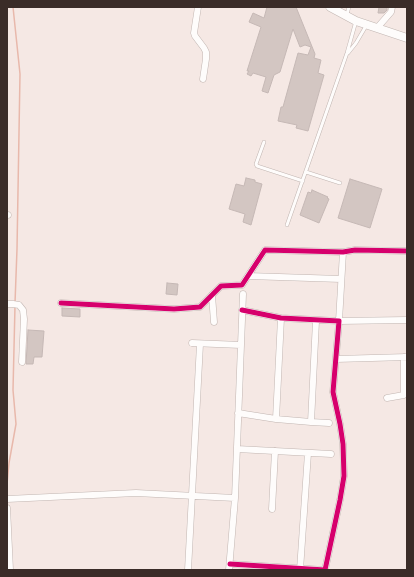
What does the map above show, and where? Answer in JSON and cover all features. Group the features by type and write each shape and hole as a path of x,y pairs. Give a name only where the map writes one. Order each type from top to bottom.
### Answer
{"street":[{"path":"198,7 194,33 206,52 203,79"},
{"path":"330,7 356,21 407,38"},
{"path":"377,28 391,12 392,7"},
{"path":"61,303 174,309 200,307 221,286 242,285 265,250 343,252 355,250 407,251"},
{"path":"243,294 235,498 230,567 325,570 342,492 344,476 343,444 333,392 343,252"},
{"path":"248,276 341,279"},
{"path":"212,295 214,322"},
{"path":"13,304 23,310 22,362"},
{"path":"242,310 282,318 316,321 407,320"},
{"path":"276,419 282,318"},
{"path":"311,422 316,321"},
{"path":"192,343 241,346"},
{"path":"188,570 200,344"},
{"path":"336,359 405,357 404,395 387,398"},
{"path":"238,413 276,419 329,423"},
{"path":"237,449 331,454"},
{"path":"272,509 275,451"},
{"path":"300,569 308,453"},
{"path":"7,499 136,493 235,498"},
{"path":"7,508 10,570"}],"lane":[{"path":"347,16 349,7"},
{"path":"287,225 347,53 356,21"},
{"path":"347,53 356,43 367,25"},
{"path":"264,142 256,164 257,166 303,181"},
{"path":"306,172 340,183"}],"building":[{"path":"267,7 296,7 315,54 314,58 321,60 318,73 324,75 308,131 296,128 297,125 278,121 298,53 308,55 311,47 305,45 300,47 293,29 280,72 274,75 268,93 262,91 266,77 253,73 251,76 247,74 261,27 249,22 253,13 264,18"},
{"path":"379,7 387,7 387,10 384,13 378,13"},
{"path":"246,178 255,180 255,182 262,184 251,225 243,222 245,214 229,209 236,184 244,186"},
{"path":"350,179 382,189 370,228 338,218"},
{"path":"312,190 328,197 327,198 329,199 319,223 300,215 308,192 311,193"},
{"path":"167,283 178,284 177,295 166,294"},
{"path":"62,308 80,309 80,317 62,316"},
{"path":"28,330 44,331 42,357 34,357 33,364 26,364"}],"waterway":[{"path":"13,7 20,74 15,303"},
{"path":"7,484 16,424 13,390 15,306"}],"cycle path":[{"path":"61,303 174,309 200,307 221,286 242,285 265,250 343,252 355,250 407,251"},
{"path":"230,564 325,570 344,476 343,444 333,392 339,321 281,318 242,310"}]}
